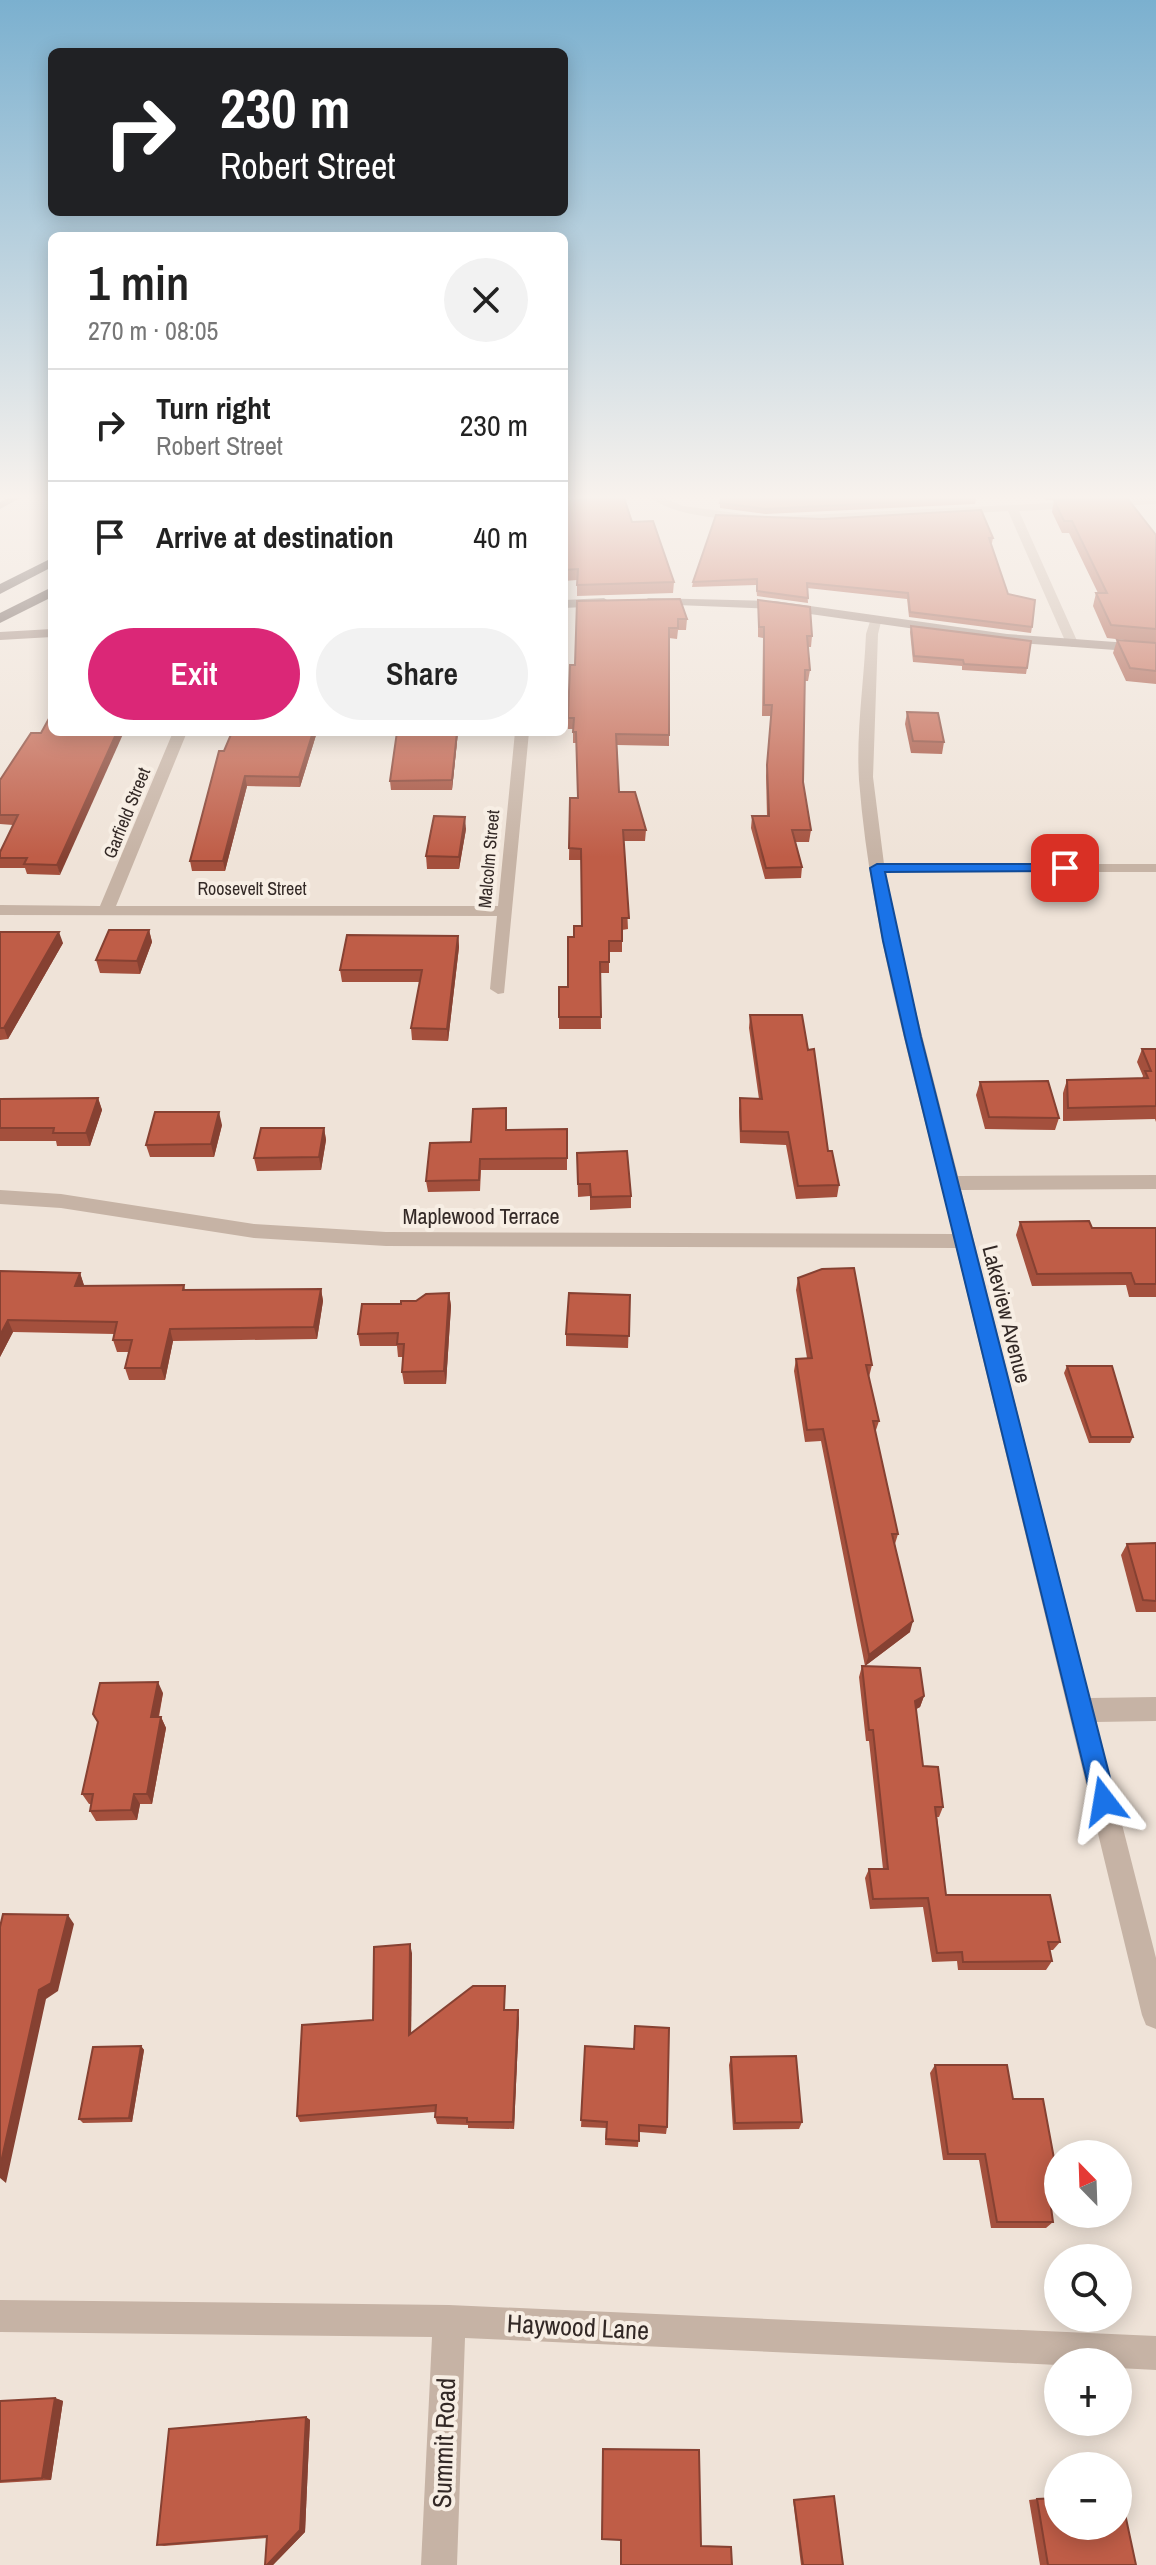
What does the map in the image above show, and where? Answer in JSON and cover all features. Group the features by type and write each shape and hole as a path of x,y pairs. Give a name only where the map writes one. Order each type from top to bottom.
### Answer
{"main road":[{"path":"876,618 981,635 1156,649"},
{"path":"0,636 48,633"}],"street":[{"name":"Lakeview Avenue","path":"876,618 872,634 865,753 877,868 890,941 1156,2015"},
{"path":"1061,618 1072,643"},
{"name":"Garfield Street","path":"107,908 178,736"},
{"name":"Malcolm Street","path":"498,989 522,736"},
{"path":"877,868 1156,868"},
{"name":"Roosevelt Street","path":"0,910 504,911"},
{"path":"950,1183 1156,1182"},
{"name":"Maplewood Terrace","path":"0,1197 61,1201 254,1231 359,1238 964,1241"},
{"path":"1081,1710 1156,1709"},
{"name":"Haywood Lane","path":"0,2316 449,2321 1156,2353"},
{"name":"Summit Road","path":"439,2565 449,2321"}],"building":[{"path":"576,618 687,618 678,619 678,628 669,628 669,735 616,734 619,792 635,792 646,830 623,830 629,918 622,918 622,941 609,941 609,962 600,962 601,1017 559,1017 559,987 568,987 568,937 574,937 574,926 582,926 581,849 569,848 570,798 578,798 576,732 573,732 574,718 568,718 570,665 575,665"},
{"path":"759,618 811,618 812,636 807,636 810,670 805,670 803,782 811,830 792,830 802,867 766,868 752,816 769,816 767,765 772,705 764,705 764,627 759,627"},
{"path":"956,618 1033,618 1032,627"},
{"path":"1108,618 1156,618 1156,629 1111,625"},
{"path":"911,626 1031,641 1027,668 964,664 963,660 914,656"},
{"path":"1117,640 1156,643 1156,671 1130,668"},
{"path":"907,712 938,713 944,742 913,741"},
{"path":"48,720 48,736 115,736 57,865 24,864 27,858 0,858 18,815 0,815 0,780 31,733 41,733"},
{"path":"230,736 312,736 299,777 245,776 223,861 190,861 219,751 224,751"},
{"path":"396,736 457,736 452,780 390,781"},
{"path":"434,816 465,817 459,857 426,856"},
{"path":"109,930 149,930 137,961 96,960"},
{"path":"0,932 59,932 4,1028 0,1028"},
{"path":"347,935 458,936 447,1029 411,1028 422,970 340,970"},
{"path":"750,1015 802,1015 808,1050 814,1049 828,1151 832,1151 839,1185 798,1186 788,1132 741,1131 740,1098 762,1099"},
{"path":"1142,1049 1156,1049 1156,1106 1068,1108 1067,1080 1148,1078 1145,1071 1151,1071"},
{"path":"1048,1081 1059,1118 989,1117 980,1082"},
{"path":"98,1098 86,1133 53,1133 54,1128 0,1128 0,1099"},
{"path":"506,1108 506,1130 567,1129 567,1158 480,1159 479,1180 426,1181 430,1143 471,1142 473,1109"},
{"path":"155,1112 219,1112 211,1144 146,1145"},
{"path":"261,1128 324,1128 319,1157 254,1158"},
{"path":"627,1151 631,1196 591,1197 590,1184 578,1184 577,1153"},
{"path":"1089,1221 1092,1228 1156,1228 1156,1284 1135,1284 1131,1273 1037,1274 1020,1222"},
{"path":"854,1268 872,1365 866,1365 879,1421 873,1421 898,1534 892,1534 913,1621 869,1655 823,1429 807,1430 796,1359 812,1358 798,1278 822,1269"},
{"path":"0,1271 80,1273 75,1286 184,1285 183,1290 321,1289 314,1327 170,1329 161,1368 125,1368 132,1340 113,1340 117,1322 8,1320 0,1335"},
{"path":"449,1293 444,1371 402,1372 404,1344 397,1344 398,1333 358,1334 362,1304 401,1304 401,1301 416,1301 426,1294"},
{"path":"569,1293 630,1295 629,1336 566,1334"},
{"path":"1067,1366 1112,1366 1133,1437 1091,1437"},
{"path":"1156,1543 1156,1601 1143,1600 1127,1544"},
{"path":"862,1666 920,1668 924,1696 915,1701 923,1766 938,1767 943,1807 935,1807 946,1895 1050,1895 1060,1942 1048,1942 1052,1961 963,1962 962,1952 937,1953 928,1898 873,1899 869,1869 888,1869 873,1730 869,1730"},
{"path":"158,1682 151,1717 161,1717 147,1794 134,1794 131,1810 90,1811 93,1794 82,1794 98,1722 93,1714 100,1683"},
{"path":"3,1914 68,1915 51,1983 39,1990 0,2167 0,1927"},
{"path":"410,1944 409,2035 473,1986 505,1986 504,2010 518,2010 513,2122 467,2122 467,2118 435,2117 436,2105 297,2116 302,2025 373,2020 374,1947"},
{"path":"635,2026 669,2028 667,2127 639,2125 639,2141 606,2139 607,2122 581,2120 585,2046 634,2049"},
{"path":"141,2046 129,2118 79,2119 93,2047"},
{"path":"796,2056 802,2122 735,2123 731,2057"},
{"path":"935,2065 1007,2065 1013,2099 1043,2099 1051,2140 1044,2140 1044,2222 997,2222 985,2154 948,2154"},
{"path":"55,2398 42,2478 0,2481 0,2401"},
{"path":"306,2417 300,2530 267,2565 267,2536 157,2545 169,2429"},
{"path":"603,2449 699,2450 701,2546 731,2547 732,2565 621,2565 621,2540 602,2539"},
{"path":"834,2496 843,2565 803,2565 794,2500"},
{"path":"1037,2499 1044,2499 1044,2540 1131,2540 1136,2565 1048,2565"}],"route":[{"path":"1065,868 877,868 890,941 913,1037 1104,1801"}]}
